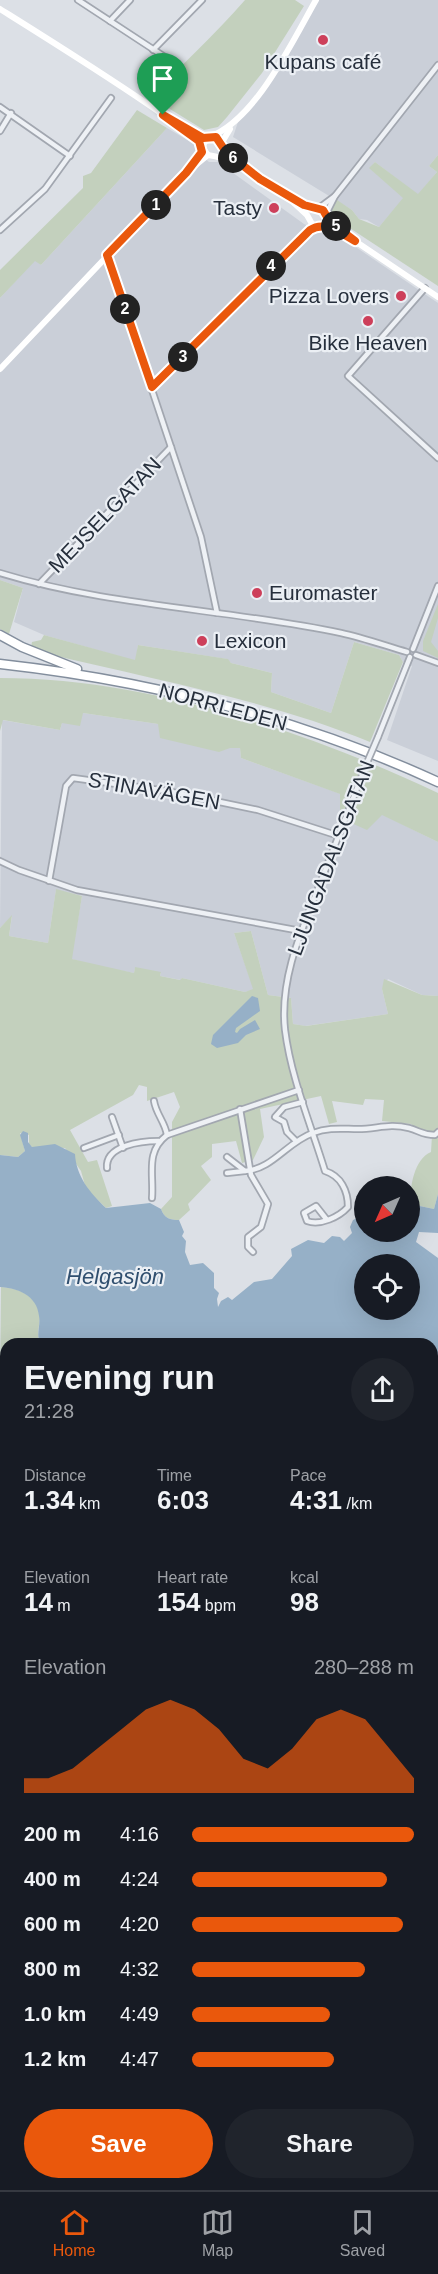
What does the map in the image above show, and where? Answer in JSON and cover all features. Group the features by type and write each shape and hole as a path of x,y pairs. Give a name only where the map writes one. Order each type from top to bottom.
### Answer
{"highway":[{"path":"0,635 22,647 77,669"},
{"name":"NORRLEDEN","path":"0,662 77,669 171,687 276,715 341,737 438,777"},
{"name":"NORRLEDEN","path":"0,662 119,681 225,705 339,741 438,782"}],"main road":[{"path":"216,155 238,117 257,96 283,58 316,0"},
{"path":"0,8 163,115 199,141 208,155"},
{"path":"163,115 210,137 260,179"},
{"path":"186,173 210,137 238,117"},
{"path":"0,369 186,173 208,155 216,155 285,195 316,208 355,241 438,297"},
{"path":"285,195 309,220 355,241"},
{"path":"309,220 316,208"},
{"path":"319,226 326,215"}],"street":[{"path":"78,0 171,61"},
{"path":"110,21 130,0"},
{"path":"153,50 202,0"},
{"path":"326,215 335,196 438,65"},
{"path":"0,230 45,189 111,98"},
{"path":"0,107 11,112 70,156"},
{"path":"0,131 11,112"},
{"path":"316,208 335,196"},
{"path":"299,238 309,220"},
{"path":"152,387 299,238 319,226"},
{"path":"107,255 201,537 217,613"},
{"path":"425,288 348,376 438,458"},
{"name":"MEJSELGATAN","path":"39,584 171,447"},
{"path":"0,573 39,584 342,633 409,655 415,652 438,586"},
{"path":"415,652 438,663"},
{"name":"LJUNGADALSGATAN","path":"327,1220 344,1212 348,1207 348,1201 338,1177 325,1171 299,1090 285,1030 284,1008 291,963 301,931 409,655"},
{"name":"STINAVÄGEN","path":"49,881 66,786 73,778 167,791 258,810 339,836"},
{"path":"0,861 77,890 301,931"},
{"path":"152,1198 151,1158 159,1141 167,1135 299,1090"},
{"path":"154,1101 155,1110 163,1119 167,1135"},
{"path":"296,1141 287,1132 284,1122 275,1117 284,1107 303,1102"},
{"path":"240,1109 248,1171 268,1204 261,1227 248,1237 248,1247 253,1252"},
{"path":"112,1117 123,1148"},
{"path":"227,1173 248,1171 269,1164 296,1141 313,1133 337,1127 360,1129 383,1124 411,1129 421,1135 435,1135 438,1132"},
{"path":"84,1148 119,1136"},
{"path":"106,1168 110,1156 123,1148 143,1142 159,1141"},
{"path":"227,1157 248,1171"},
{"path":"316,1206 327,1220 312,1224 304,1218 304,1213 316,1206"}],"shaded area":[{"path":"319,0 438,0 438,155 429,166 437,172 418,195 375,162 370,168 404,198 379,227 367,220 359,219 352,210 233,137 238,122 258,99"},
{"path":"167,128 194,144 196,151 209,162 218,162 304,224 319,231 338,235 438,303 438,761 387,740 412,666 403,662 399,655 354,642 331,713 271,692 272,673 231,663 227,659 138,645 136,661 44,635 14,622 23,588 0,580 0,298 35,260 41,265"},
{"path":"83,713 158,724 240,748 241,758 341,794 438,842 438,996 422,995 388,979 382,989 388,1014 305,1026 293,1024 291,998 268,995 251,931 234,933 254,990 245,992 182,978 181,980 160,976 161,973 135,968 134,973 101,967 71,959 82,896 56,890 48,943 9,936 12,916 0,928 2,720 60,730 62,723"}],"green space":[{"path":"245,0 295,0 304,6 262,73 227,117 218,127 204,130 152,98"},
{"path":"137,110 167,128 41,265 35,261 0,298 0,270 83,188 83,176 91,173"},
{"path":"438,155 438,286 333,217 330,211 337,200 352,210 359,219 379,227 403,198 369,168 375,162 418,194 437,172 429,166"},
{"path":"0,580 23,588 9,634 0,629"},
{"path":"438,604 438,618 431,642 438,651 438,658 423,651 423,641"},
{"path":"44,635 135,660 138,645 228,659 231,663 272,673 271,692 331,713 354,642 399,655 403,662 370,742 250,702 45,653 31,647 32,642 41,640"},
{"path":"0,678 55,680 112,687 168,698 225,712 335,749 438,793 438,842 382,815 367,830 340,818 340,794 241,758 240,748 230,748 219,752 160,738 158,724 83,713 80,726 62,723 60,730 3,720 0,731"},
{"path":"56,889 82,896 72,959 134,973 135,967 161,972 160,976 180,980 182,978 245,992 253,989 234,933 251,931 268,995 291,998 293,1024 306,1026 388,1014 382,989 384,979 422,995 438,996 438,1194 434,1209 420,1206 420,1176 414,1176 421,1161 431,1152 432,1135 421,1132 411,1124 382,1121 384,1100 365,1099 363,1105 332,1101 337,1122 329,1124 321,1096 260,1109 264,1137 253,1160 242,1163 236,1141 212,1144 212,1157 201,1166 211,1180 188,1204 190,1210 179,1220 168,1218 161,1209 172,1197 172,1122 180,1107 174,1092 147,1101 147,1087 139,1085 133,1095 70,1130 88,1162 97,1160 112,1206 106,1208 86,1189 81,1171 65,1148 32,1147 29,1144 29,1135 20,1133 25,1151 18,1157 0,1155 0,928 12,915 9,936 48,943"},
{"path":"1,1287 26,1294 35,1303 40,1316 39,1338 1,1338"}],"water":[{"path":"252,996 258,998 260,1011 236,1028 235,1032 237,1033 255,1020 260,1029 246,1035 238,1043 217,1048 211,1044 213,1035"},
{"name":"Helgasjön","path":"23,1131 28,1133 28,1142 32,1147 55,1144 75,1154 78,1170 85,1184 106,1208 150,1203 161,1209 168,1218 179,1220 184,1232 182,1236 186,1241 185,1252 190,1265 203,1263 214,1273 214,1288 219,1293 218,1307 221,1301 228,1297 232,1300 254,1282 272,1279 292,1256 291,1249 308,1240 324,1243 332,1236 340,1237 344,1241 352,1233 350,1227 354,1220 354,1242 416,1242 438,1258 438,1338 38,1338 39,1316 34,1303 19,1291 0,1287 0,1155 18,1157 25,1151 20,1135"},
{"name":"Helgasjön","path":"438,1194 438,1233 420,1232 420,1206 434,1209"}],"place":[{"name":"Kupans café","path":"323,40"},
{"name":"Tasty","path":"274,208"},
{"name":"Pizza Lovers","path":"401,296"},
{"name":"Bike Heaven","path":"368,321"},
{"name":"Euromaster","path":"257,593"},
{"name":"Lexicon","path":"202,641"}],"route":[{"path":"163,115 203,138 216,137 221,142 223,150 260,179 304,205 323,210 330,222 355,241 324,226 316,226 310,230 299,238 152,387 107,255 186,173 203,150 199,141 163,115"}]}
